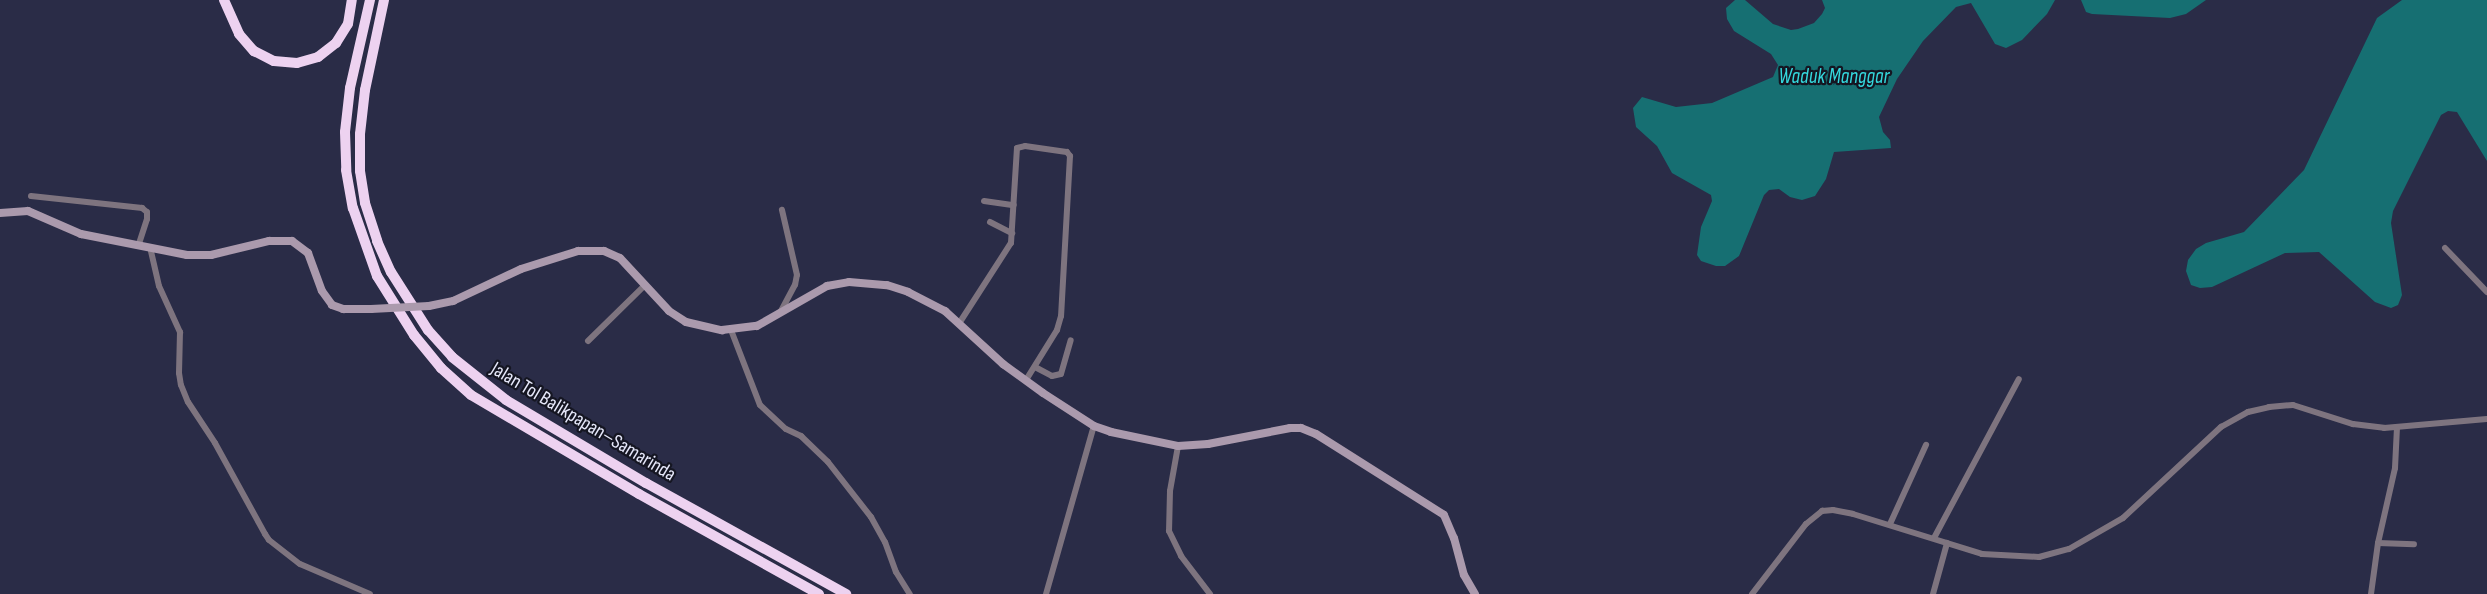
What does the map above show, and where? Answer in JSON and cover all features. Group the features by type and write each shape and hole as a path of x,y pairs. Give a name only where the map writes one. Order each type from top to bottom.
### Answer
{"highway":[{"path":"224,0 239,34 254,51 274,61 297,63 318,57 336,43 348,24 352,0"},
{"name":"Jalan Tol Balikpapan–Samarinda","path":"370,0 350,88 345,132 346,170 353,208 372,266 395,308 414,335 441,368 471,395 639,495 819,594"},
{"name":"Jalan Tol Balikpapan–Samarinda","path":"384,0 365,90 360,134 360,171 365,203 377,241 392,272 428,330 452,357 506,400 646,483 846,594"}],"street":[{"path":"960,322 1010,246 1014,205 1014,170 1018,147 1069,153 1060,322 1026,381"},
{"path":"31,196 142,207 147,212 147,219 139,244"},
{"path":"984,201 1014,205"},
{"path":"781,311 797,278 782,210"},
{"path":"0,213 28,212 81,234 187,255 211,255 269,241 292,241 308,253 322,291 332,304 343,309 429,306 453,301 531,265 578,251 604,251 620,258 663,306 686,322 731,330 757,326 827,286 862,282 901,289 934,305 960,322 1003,364 1094,426 1137,440 1178,446 1208,444 1290,428 1301,428 1316,434 1444,515 1454,538 1464,575 1475,594"},
{"path":"990,222 1012,233"},
{"path":"150,247 159,286 180,332 178,373 188,402 215,443 265,534 269,540 300,564 370,594"},
{"path":"2445,248 2487,292"},
{"path":"588,341 644,286"},
{"path":"731,330 759,405 786,429 801,436 834,469 871,516 885,542 896,572 910,594"},
{"path":"1035,367 1052,376 1061,374 1065,369 1071,340"},
{"path":"1934,538 2019,379"},
{"path":"1752,594 1817,513 1833,510 1890,524 1982,554 2013,557 2039,556 2069,549 2123,518 2221,427 2248,412 2293,405 2369,428 2487,419"},
{"path":"1046,594 1094,426"},
{"path":"2371,594 2378,543 2396,468 2397,427"},
{"path":"1890,524 1926,445"},
{"path":"1178,446 1170,491 1169,531 1181,556 1210,594"},
{"path":"1933,594 1947,543"},
{"path":"2378,543 2414,544"}],"water":[{"name":"Waduk Manggar","path":"1735,0 1745,0 1773,24 1791,30 1814,23 1825,8 1822,0 2055,0 2047,14 2022,40 2006,48 1995,44 1971,3 1956,7 1923,41 1897,79 1879,117 1883,132 1890,140 1891,148 1834,152 1826,179 1815,196 1802,200 1790,197 1779,189 1769,190 1764,195 1739,256 1725,266 1716,266 1701,261 1697,255 1701,227 1712,201 1711,195 1672,173 1657,146 1636,127 1633,108 1642,97 1676,107 1712,103 1773,77 1778,65 1771,54 1734,31 1727,19 1726,8"},
{"path":"2081,0 2206,0 2186,14 2170,18 2092,14 2086,12"},
{"path":"2402,0 2487,0 2487,161 2457,112 2448,111 2441,115 2393,211 2391,223 2402,295 2398,305 2391,308 2375,302 2319,252 2285,253 2212,287 2200,288 2191,285 2186,271 2188,260 2196,249 2206,243 2244,232 2304,170 2377,18"}]}
